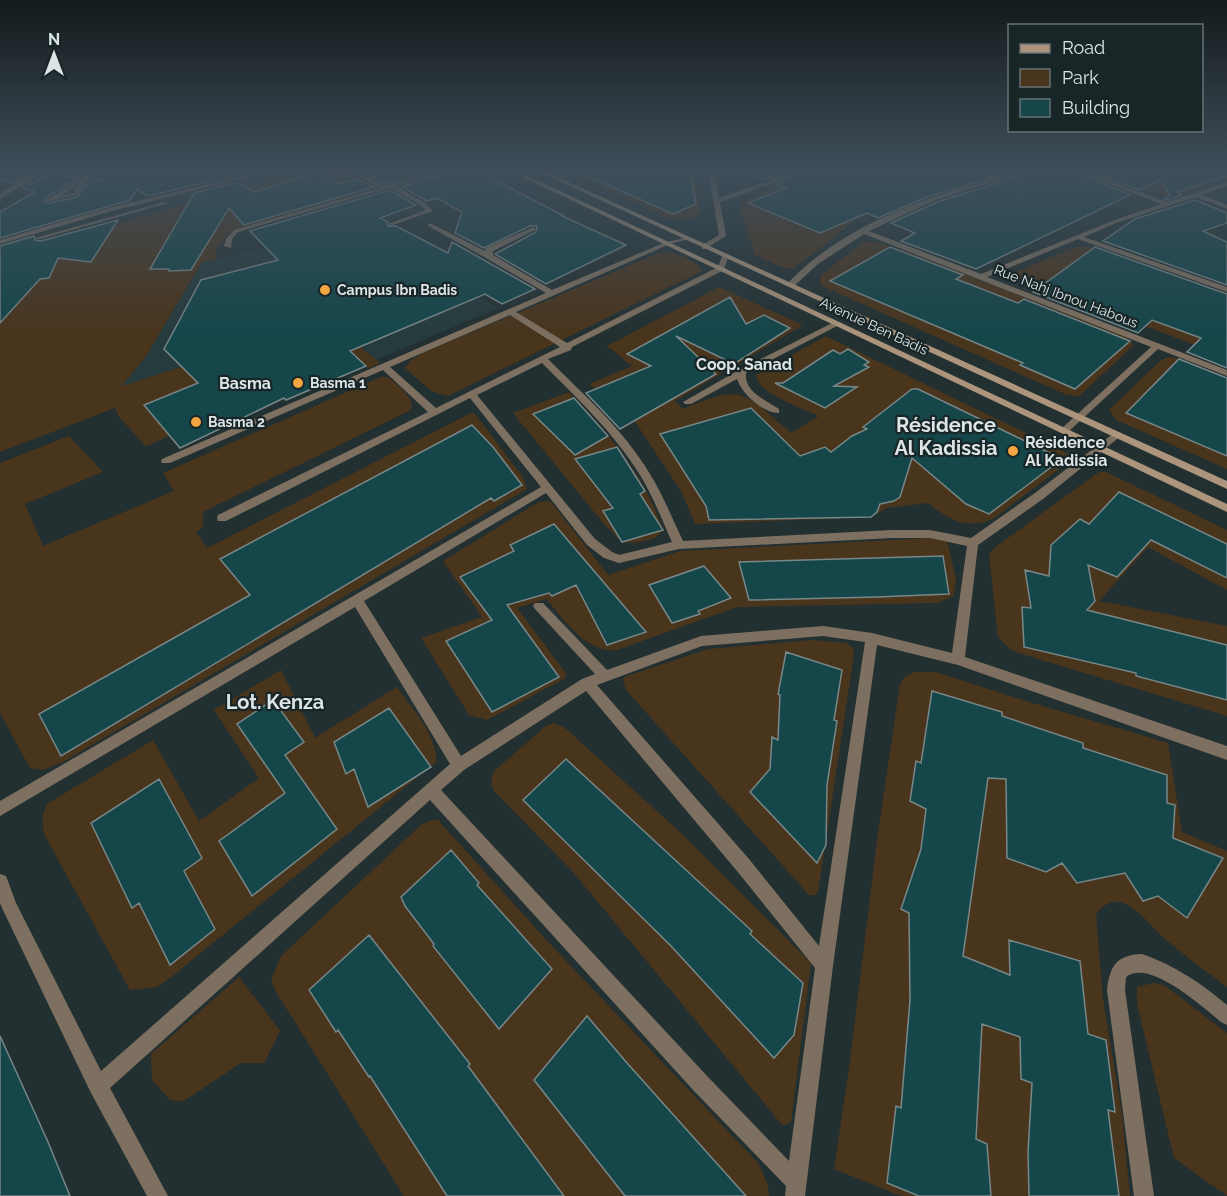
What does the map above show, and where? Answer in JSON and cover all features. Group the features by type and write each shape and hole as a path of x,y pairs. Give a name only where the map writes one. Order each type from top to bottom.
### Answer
{"main road":[{"name":"Avenue Ben Badis","path":"629,225 1227,508"},
{"name":"Avenue Ben Badis","path":"658,225 1227,485"}],"street":[{"path":"1,244 63,225"},
{"path":"1,244 12,246 87,225"},
{"path":"228,246 229,239 236,231 257,225"},
{"path":"430,225 489,256 551,293"},
{"path":"705,247 723,236 721,225"},
{"path":"790,285 828,252 873,225"},
{"path":"981,277 1110,225"},
{"path":"489,256 489,250 533,229"},
{"name":"Rue Nahj Ibnou Habous","path":"862,231 1227,373"},
{"path":"1078,237 1227,290"},
{"path":"166,461 551,293 668,243 687,238"},
{"path":"222,518 471,393 568,348 722,268 726,256"},
{"path":"1218,287 1227,283"},
{"path":"509,311 568,348"},
{"path":"688,402 837,324"},
{"path":"1064,430 1157,346"},
{"path":"544,360 593,409 626,447 646,476 679,545"},
{"path":"384,366 434,412"},
{"path":"742,372 740,379 743,388 776,411"},
{"path":"471,393 591,542 608,555 619,559 679,545 892,534 930,534 973,543"},
{"path":"958,660 973,543 1117,435"},
{"path":"0,809 548,488"},
{"path":"356,599 459,765"},
{"path":"539,606 605,676"},
{"path":"98,1086 459,765 587,683 701,641 823,631 872,638 958,660 1227,753"},
{"path":"796,1190 824,966 872,638"},
{"path":"587,683 743,865 824,966"},
{"path":"430,789 686,1066 796,1190"},
{"path":"0,882 5,911 158,1196"},
{"path":"1144,1196 1116,990 1120,971 1130,963 1141,962 1164,970 1227,1016"}],"shaded area":[{"name":"Campus Ibn Badis","path":"325,235 371,240 498,308 376,360 326,320 121,387 146,356 203,262"}],"green space":[{"path":"114,225 256,225 229,233 216,250 217,259 202,262 146,356 122,386 327,320 380,363 369,368 329,334 144,405 169,436 146,446 119,417 115,408 0,452 0,257 29,250 64,259 91,262"},
{"path":"745,225 850,225 793,269 784,268 755,255"},
{"path":"873,241 911,253 1128,338 1133,344 1132,347 1079,396 1067,395 824,287 820,283 821,275 863,242"},
{"path":"1079,246 1095,248 1227,357 1017,278 1013,273"},
{"path":"661,252 672,253 690,260 702,271 448,396 431,391 405,368 411,360 423,353"},
{"path":"719,287 803,325 675,401 683,409 719,396 731,394 742,396 762,408 791,433 819,416 772,394 758,382 756,375 826,336 1075,457 993,519 975,524 959,522 928,503 887,508 871,517 695,524 681,491 634,420 589,384 632,366 607,346"},
{"path":"1172,357 1227,378 1227,469 1116,420 1109,410 1158,363 1165,358"},
{"path":"381,377 388,377 405,392 411,400 411,410 203,512 203,527 196,532 207,548 471,413 475,414 523,477 527,489 63,762 43,770 30,768 0,713 0,463 69,436 103,472 25,504 43,546 174,491 163,473"},
{"path":"569,392 611,439 636,473 656,510 663,530 657,537 634,543 622,542 604,524 513,413"},
{"path":"1099,472 1106,472 1227,530 1227,590 1148,547 1099,601 1227,626 1227,716 1012,651 998,637 989,555 994,548"},
{"path":"539,502 551,502 608,575 680,551 931,538 947,541 956,579 954,596 937,603 737,607 617,650 606,650 586,641 546,599 517,608 566,673 566,678 487,720 469,715 421,638 482,617 443,561"},
{"path":"812,640 847,643 853,648 854,655 818,892 815,895 808,895 627,691 623,682 624,677 708,649"},
{"path":"281,670 315,738 397,687 428,732 433,742 436,762 171,977 157,987 130,990 45,836 43,819 45,808 47,804 153,740 199,821 259,778 214,710"},
{"path":"915,672 936,672 1168,743 1182,832 1227,851 1227,987 1173,945 1129,906 1119,902 1111,903 1104,906 1096,915 1103,999 1122,1114 1130,1196 901,1196 834,1169 900,684 906,676"},
{"path":"555,723 565,728 681,833 811,963 791,1122 783,1126 573,872 494,791 491,783 493,772 547,725"},
{"path":"438,820 551,945 759,1164 768,1186 769,1196 404,1196 276,992 271,980 281,956 422,824"},
{"path":"239,977 280,1031 264,1063 241,1063 184,1101 170,1100 152,1080 151,1054"},
{"path":"1153,983 1164,985 1227,1033 1227,1196 1174,1158 1137,1004 1137,987"}],"building":[{"path":"0,225 45,225 0,238"},
{"path":"100,225 115,225 91,262 58,258 49,278 40,279 0,323 0,246 34,236 35,240 41,241"},
{"path":"176,225 219,225 191,270 150,269"},
{"path":"271,225 396,226 448,253 452,242 535,289 502,304 485,294 350,351 366,366 286,400 284,398 180,448 144,405 198,383 164,349 201,280 278,260 250,231"},
{"path":"458,225 581,225 626,245 546,284 495,254 536,232 537,226 530,226 484,248 455,233"},
{"path":"800,225 839,225 820,233"},
{"path":"895,225 1068,225 976,269 901,241 915,233"},
{"path":"1127,225 1222,225 1203,231 1227,242 1227,285 1103,241"},
{"path":"890,247 963,275 956,279 1018,303 1024,299 1130,341 1075,389 1020,365 1023,363 830,281"},
{"path":"1095,247 1227,294 1227,368 1187,352 1201,338 1152,320 1138,333 1033,292"},
{"path":"730,297 746,324 764,315 790,328 734,364 676,336 716,374 620,429 586,393 651,366 627,354"},
{"path":"848,349 869,362 864,365 869,367 834,386 857,387 825,408 775,383 783,383 833,350 840,354"},
{"path":"1179,359 1227,378 1227,456 1126,413"},
{"path":"912,389 918,389 1062,459 989,514 966,504 912,458 900,497 880,504 877,512 871,517 709,520 706,506 660,434 751,408 800,456 825,447 831,452 852,436 867,429 863,427"},
{"path":"574,398 608,436 575,455 533,414"},
{"path":"472,425 493,447 522,485 494,501 491,498 61,756 39,714 250,595 220,559"},
{"path":"617,447 645,491 640,494 663,530 622,542 603,511 613,508 575,459"},
{"path":"1119,492 1227,544 1227,578 1151,540 1117,577 1088,565 1095,601 1087,610 1227,645 1227,700 1136,676 1136,673 1024,647 1022,607 1031,608 1025,570 1049,576 1051,545 1080,519 1089,524"},
{"path":"554,524 646,632 607,645 576,585 552,596 549,593 507,605 559,677 492,712 446,641 492,620 460,577 514,551 510,545"},
{"path":"943,556 949,594 877,597 749,600 739,562"},
{"path":"704,566 731,598 698,611 700,614 672,623 649,585"},
{"path":"786,652 842,670 827,785 826,845 817,863 750,792 770,769 772,737 778,740 780,695 778,694"},
{"path":"932,691 1002,712 1002,716 1083,743 1083,748 1167,775 1167,803 1175,805 1173,838 1223,858 1187,918 1158,896 1143,901 1125,873 1077,883 1062,863 1046,872 1007,858 1006,779 988,778 963,956 1010,975 1009,940 1080,961 1088,1034 1106,1040 1115,1112 1108,1110 1119,1196 1029,1196 1028,1152 1032,1083 1021,1079 1020,1037 982,1024 976,1139 987,1144 991,1196 919,1196 887,1183 896,1106 901,1108 910,1000 909,913 901,909 921,849 926,809 910,801 916,761 921,763"},
{"path":"273,700 304,742 285,755 337,829 252,896 219,841 285,793 237,724"},
{"path":"389,708 431,767 368,807 354,769 346,774 334,742"},
{"path":"566,759 752,931 750,934 803,983 794,1035 774,1058 671,946 523,800"},
{"path":"159,779 202,858 184,871 215,929 170,965 139,903 132,908 91,823"},
{"path":"451,850 479,883 477,885 552,969 499,1029 433,946 434,944 405,906 401,897"},
{"path":"369,935 470,1064 468,1066 564,1196 447,1196 370,1076 338,1030 336,1032 309,990"},
{"path":"587,1016 746,1196 625,1196 534,1080"},
{"path":"0,1036 48,1142 70,1196 0,1196"}],"place":[{"name":"Campus Ibn Badis","path":"325,290"},
{"name":"Basma 1","path":"298,383"},
{"name":"Basma 2","path":"196,422"},
{"name":"Résidence Al Kadissia","path":"1013,451"}],"district":[{"name":"Coop. Sanad","path":"744,364"},
{"name":"Basma","path":"245,383"},
{"name":"Résidence Al Kadissia","path":"946,436"},
{"name":"Lot. Kenza","path":"275,702"}]}
